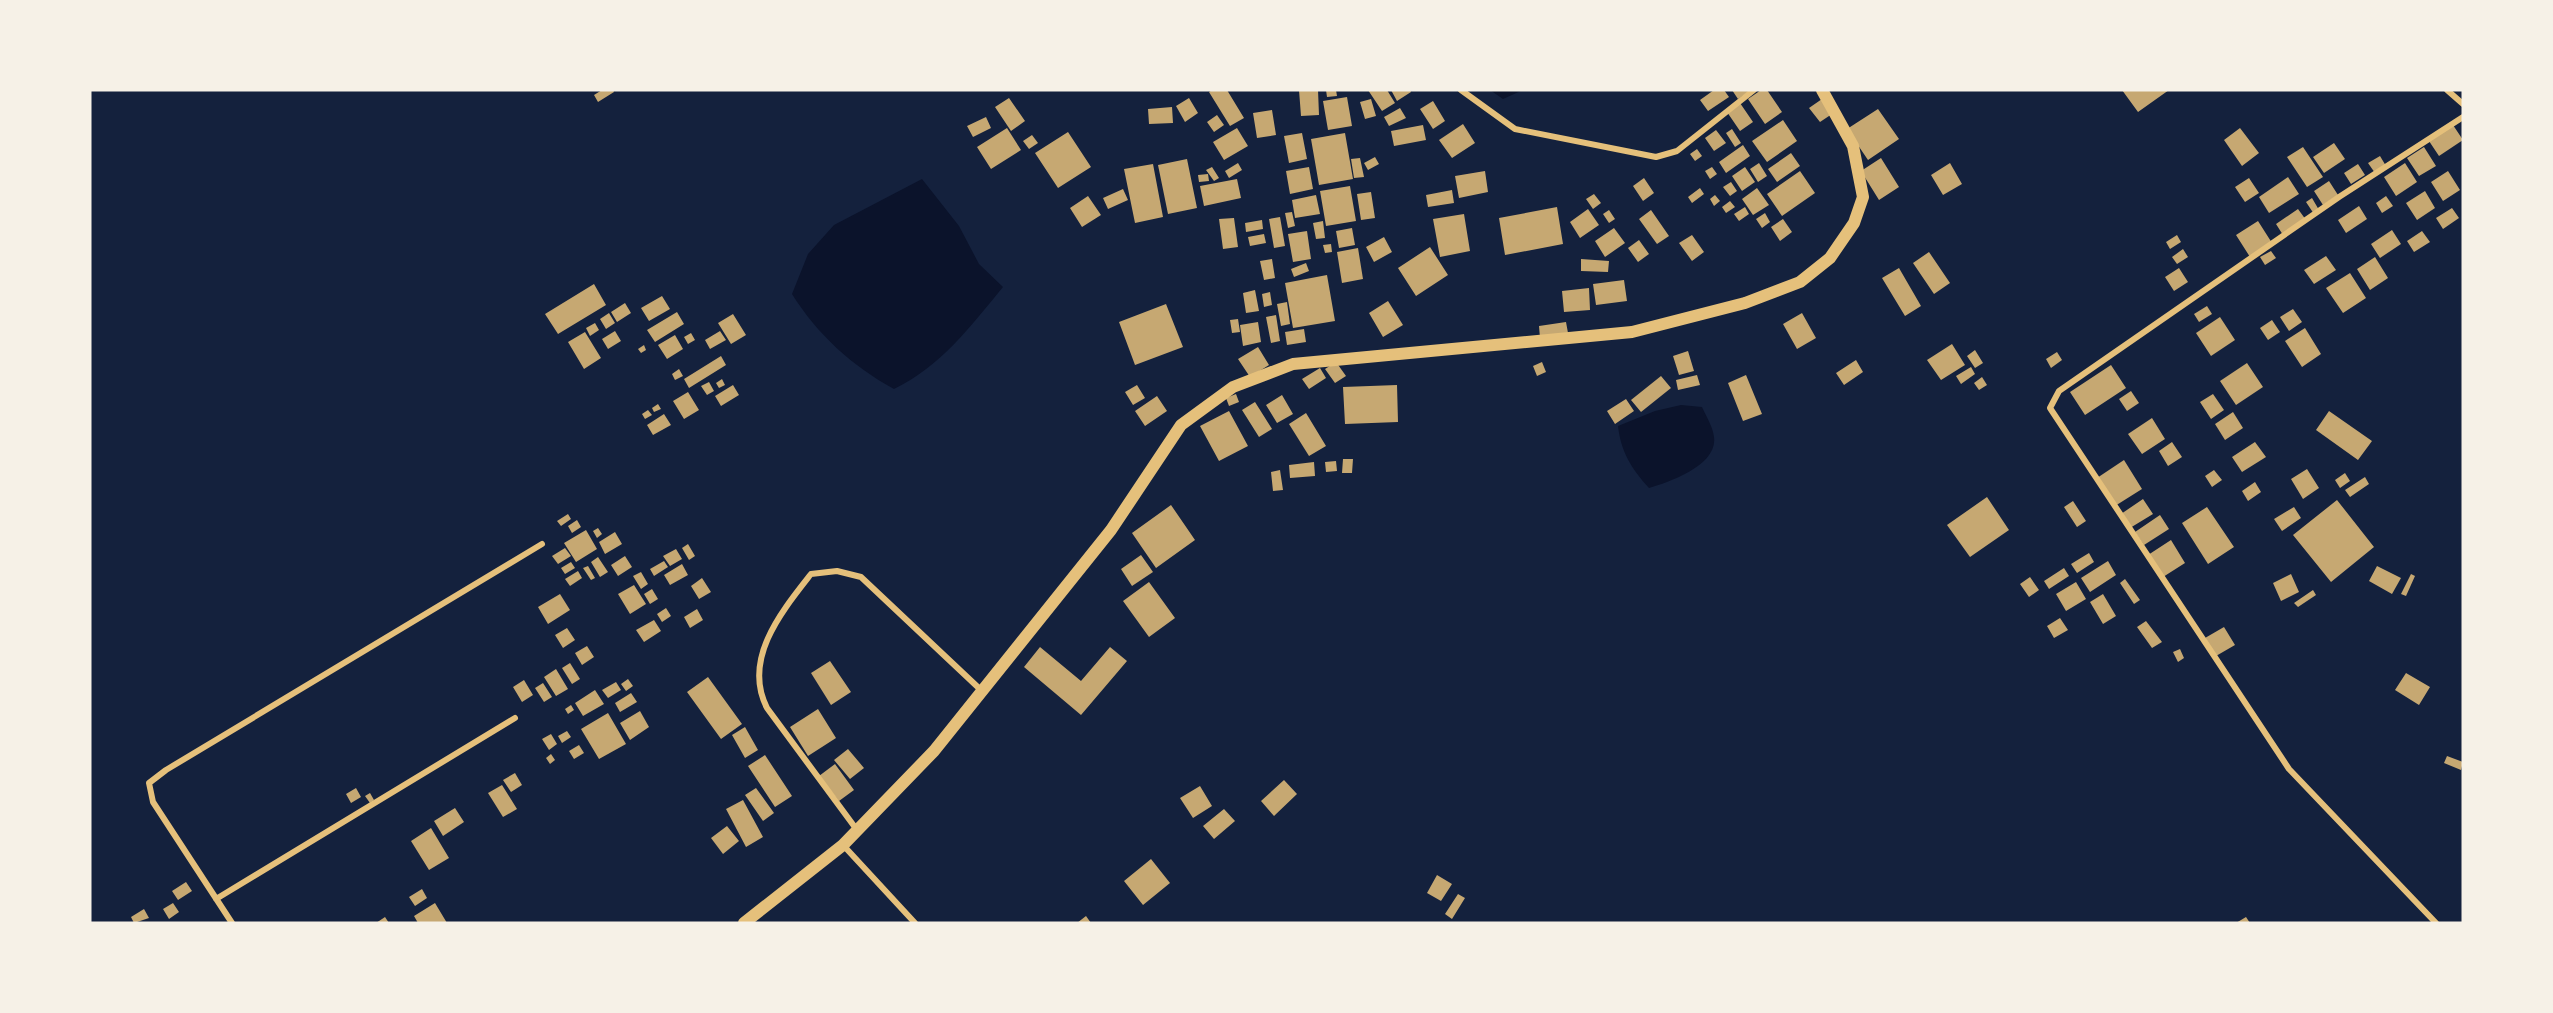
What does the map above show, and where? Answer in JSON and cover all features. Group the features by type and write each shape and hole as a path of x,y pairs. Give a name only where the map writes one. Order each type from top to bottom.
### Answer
{"main road":[{"path":"744,923 843,845 934,751 1111,530 1181,425 1233,387 1293,364 1632,332 1745,303 1800,282 1830,258 1854,223 1863,197 1853,146 1822,90"}],"street":[{"path":"1461,90 1515,129 1656,157 1677,151 1754,90"},
{"path":"2447,90 2463,104"},
{"path":"2436,923 2289,769 2050,408 2059,391 2339,197 2463,117"},
{"path":"232,923 153,802 149,783 166,770 542,544"},
{"path":"857,830 767,708 760,694 759,678 764,651 774,621 811,574 837,572 861,577 982,691"},
{"path":"216,899 515,718"},
{"path":"843,845 915,923"}],"water":[{"path":"1490,90 1523,90 1503,99"},
{"path":"922,179 959,226 979,264 1003,287 954,344 926,369 894,389 864,370 824,336 792,294 808,254 834,225"},
{"path":"1681,405 1702,407 1711,425 1714,437 1713,447 1701,464 1691,471 1649,488 1628,459 1618,426 1655,411"}],"building":[{"path":"602,90 613,90 614,92 598,102 594,95"},
{"path":"1227,90 1244,118 1230,126 1209,92"},
{"path":"1299,90 1318,90 1319,115 1301,116"},
{"path":"1326,90 1336,90 1337,96 1327,97"},
{"path":"1368,90 1387,90 1395,103 1382,111"},
{"path":"1391,90 1410,90 1411,92 1397,101"},
{"path":"1714,90 1724,90 1729,97 1708,111 1700,100"},
{"path":"1732,90 1751,90 1738,99"},
{"path":"1761,90 1767,90 1782,112 1765,124 1748,99"},
{"path":"2122,90 2169,90 2138,112"},
{"path":"1347,97 1352,126 1328,130 1323,101"},
{"path":"1009,98 1025,121 1011,131 995,107"},
{"path":"1189,98 1198,113 1185,122 1176,106"},
{"path":"1371,99 1376,116 1365,119 1360,102"},
{"path":"1822,99 1832,114 1820,122 1809,108"},
{"path":"1433,101 1445,121 1433,129 1420,109"},
{"path":"1740,103 1753,122 1740,131 1727,112"},
{"path":"1172,107 1173,123 1149,124 1148,109"},
{"path":"1400,108 1406,118 1389,126 1384,117"},
{"path":"1878,109 1899,139 1868,160 1847,129"},
{"path":"1272,110 1276,135 1257,138 1253,113"},
{"path":"1217,115 1224,125 1214,132 1207,122"},
{"path":"986,117 991,128 973,137 967,126"},
{"path":"1783,120 1797,141 1767,162 1752,141"},
{"path":"1463,124 1475,143 1452,158 1439,140"},
{"path":"1423,125 1426,140 1394,146 1391,131"},
{"path":"2453,125 2463,140 2439,156 2429,141"},
{"path":"1007,128 1021,150 991,169 977,147"},
{"path":"1237,128 1248,146 1224,160 1213,142"},
{"path":"2240,128 2259,153 2242,166 2224,140"},
{"path":"1732,129 1741,143 1735,147 1726,133"},
{"path":"1716,130 1726,143 1714,151 1705,138"},
{"path":"1068,132 1091,167 1058,188 1035,153"},
{"path":"1302,133 1307,159 1289,163 1284,136"},
{"path":"1345,133 1353,179 1319,185 1311,139"},
{"path":"1032,135 1038,143 1029,149 1023,141"},
{"path":"2334,143 2345,159 2324,173 2313,157"},
{"path":"1743,145 1750,156 1726,173 1719,162"},
{"path":"2303,147 2323,177 2307,187 2287,157"},
{"path":"2424,147 2436,166 2419,176 2407,158"},
{"path":"1697,149 1702,156 1695,161 1690,154"},
{"path":"1791,153 1800,166 1777,182 1768,169"},
{"path":"2380,156 2386,166 2375,173 2368,163"},
{"path":"1375,157 1379,164 1368,170 1364,163"},
{"path":"1360,158 1364,177 1354,178 1351,159"},
{"path":"1881,158 1899,187 1879,200 1861,171"},
{"path":"1187,159 1197,208 1168,214 1158,165"},
{"path":"1238,163 1242,170 1229,178 1225,171"},
{"path":"1759,163 1767,176 1758,182 1750,169"},
{"path":"1950,163 1962,184 1943,195 1931,175"},
{"path":"2405,163 2417,182 2396,196 2384,177"},
{"path":"1153,164 1163,217 1135,223 1124,169"},
{"path":"2358,164 2365,175 2351,184 2344,173"},
{"path":"1212,167 1219,178 1214,181 1206,170"},
{"path":"1309,167 1313,189 1290,194 1286,171"},
{"path":"1712,167 1717,174 1710,179 1705,171"},
{"path":"1745,167 1755,182 1742,191 1732,176"},
{"path":"1485,171 1488,192 1459,198 1455,176"},
{"path":"1800,171 1815,193 1782,216 1767,194"},
{"path":"2448,171 2460,190 2443,201 2431,182"},
{"path":"1208,174 1209,181 1199,182 1198,175"},
{"path":"2288,177 2299,194 2269,213 2259,197"},
{"path":"1644,178 1654,193 1643,201 1633,186"},
{"path":"2249,178 2259,193 2245,202 2235,187"},
{"path":"1237,179 1241,198 1204,206 1200,186"},
{"path":"2329,181 2338,195 2323,205 2314,191"},
{"path":"1731,182 1737,191 1730,196 1723,187"},
{"path":"1350,186 1356,221 1326,226 1320,191"},
{"path":"1700,188 1704,194 1692,203 1688,197"},
{"path":"1757,188 1769,205 1753,215 1742,199"},
{"path":"1123,189 1128,200 1108,209 1103,198"},
{"path":"1452,190 1454,203 1428,207 1426,195"},
{"path":"2425,191 2435,208 2417,220 2406,203"},
{"path":"1371,192 1375,218 1361,220 1357,194"},
{"path":"1594,194 1601,203 1593,209 1586,199"},
{"path":"1316,195 1320,214 1295,218 1292,200"},
{"path":"1715,195 1720,201 1714,206 1710,199"},
{"path":"1088,196 1101,215 1082,227 1070,208"},
{"path":"2386,196 2393,206 2382,213 2376,203"},
{"path":"2312,198 2319,210 2314,214 2306,202"},
{"path":"1730,201 1735,207 1726,213 1722,207"},
{"path":"2359,206 2367,219 2346,233 2338,220"},
{"path":"1557,207 1563,244 1505,255 1499,218"},
{"path":"1745,207 1749,214 1739,221 1734,214"},
{"path":"2452,208 2459,218 2443,229 2436,218"},
{"path":"1588,209 1599,225 1580,238 1570,222"},
{"path":"2298,209 2306,220 2283,235 2276,224"},
{"path":"1609,210 1615,219 1609,223 1603,214"},
{"path":"1651,210 1669,236 1657,244 1639,219"},
{"path":"1292,212 1295,226 1288,228 1285,213"},
{"path":"1765,213 1770,222 1762,228 1756,219"},
{"path":"1464,214 1470,251 1440,257 1433,219"},
{"path":"1280,217 1285,246 1274,248 1269,219"},
{"path":"1234,218 1238,247 1223,249 1219,219"},
{"path":"1783,219 1792,232 1780,241 1771,227"},
{"path":"1262,220 1263,229 1246,232 1245,223"},
{"path":"1323,221 1325,238 1316,239 1313,223"},
{"path":"2258,221 2272,243 2250,257 2236,235"},
{"path":"1352,228 1355,245 1339,248 1336,231"},
{"path":"1614,228 1625,243 1605,257 1595,241"},
{"path":"2392,230 2401,244 2380,258 2371,244"},
{"path":"1307,231 1311,259 1293,262 1288,234"},
{"path":"2422,231 2430,242 2414,252 2407,241"},
{"path":"1264,234 1266,243 1250,246 1248,237"},
{"path":"1692,235 1704,252 1692,261 1679,243"},
{"path":"2177,235 2181,242 2170,249 2166,242"},
{"path":"1384,237 1392,252 1374,262 1366,247"},
{"path":"1639,240 1649,254 1638,262 1628,248"},
{"path":"1331,244 1332,252 1325,253 1323,245"},
{"path":"1430,247 1448,275 1416,296 1398,268"},
{"path":"1358,248 1363,279 1342,283 1337,252"},
{"path":"2183,249 2188,257 2177,264 2172,257"},
{"path":"2271,251 2276,258 2265,265 2260,257"},
{"path":"1929,252 1950,283 1934,294 1913,263"},
{"path":"2326,256 2336,270 2314,284 2304,270"},
{"path":"2375,257 2388,278 2370,290 2357,269"},
{"path":"1272,259 1275,278 1264,280 1260,261"},
{"path":"1581,259 1609,261 1608,272 1581,271"},
{"path":"1306,263 1309,271 1294,277 1291,269"},
{"path":"1899,268 1921,306 1905,316 1882,278"},
{"path":"2179,268 2188,282 2174,291 2165,277"},
{"path":"2350,273 2366,298 2343,313 2326,288"},
{"path":"1327,275 1335,321 1293,328 1285,283"},
{"path":"1624,280 1627,301 1596,305 1593,284"},
{"path":"594,284 606,305 558,334 545,314"},
{"path":"1589,288 1590,310 1564,312 1562,291"},
{"path":"1255,290 1259,311 1246,313 1243,293"},
{"path":"1270,292 1272,305 1264,307 1262,294"},
{"path":"662,296 670,309 649,321 641,308"},
{"path":"1388,301 1403,325 1383,337 1369,313"},
{"path":"1287,302 1290,324 1281,326 1277,304"},
{"path":"625,303 631,313 617,322 611,312"},
{"path":"1166,304 1183,347 1135,365 1119,322"},
{"path":"2207,306 2212,314 2199,322 2194,314"},
{"path":"2293,309 2302,322 2289,331 2280,317"},
{"path":"677,312 684,324 655,342 647,330"},
{"path":"609,313 615,323 606,329 600,319"},
{"path":"1802,313 1816,338 1797,349 1783,324"},
{"path":"733,314 746,335 731,344 718,323"},
{"path":"1276,315 1280,341 1271,343 1266,317"},
{"path":"2220,317 2235,340 2211,356 2196,333"},
{"path":"1238,319 1240,332 1232,333 1230,320"},
{"path":"2272,320 2280,332 2268,340 2260,328"},
{"path":"1258,322 1261,342 1243,346 1240,325"},
{"path":"1566,322 1568,333 1540,338 1539,326"},
{"path":"595,323 599,330 590,336 586,328"},
{"path":"2305,328 2321,354 2302,367 2285,341"},
{"path":"1304,329 1306,342 1287,345 1285,332"},
{"path":"615,331 621,341 608,349 602,339"},
{"path":"720,331 726,340 710,349 705,340"},
{"path":"585,332 601,358 584,369 568,342"},
{"path":"691,333 695,340 688,344 684,337"},
{"path":"675,335 683,349 667,359 658,345"},
{"path":"1952,344 1965,365 1941,380 1927,360"},
{"path":"644,345 646,350 641,353 638,349"},
{"path":"1258,347 1269,365 1250,377 1238,359"},
{"path":"1975,350 1983,363 1975,368 1967,356"},
{"path":"1688,351 1694,371 1679,375 1673,356"},
{"path":"2057,352 2062,360 2051,368 2046,359"},
{"path":"721,356 726,365 689,388 684,379"},
{"path":"1856,360 1863,372 1844,385 1836,373"},
{"path":"1336,362 1346,376 1335,383 1325,369"},
{"path":"1542,362 1546,372 1537,376 1533,366"},
{"path":"2247,363 2263,387 2236,405 2220,381"},
{"path":"2111,365 2126,388 2085,415 2070,392"},
{"path":"1971,367 1975,374 1961,384 1956,376"},
{"path":"1320,368 1326,378 1309,389 1302,379"},
{"path":"679,369 683,376 675,380 672,374"},
{"path":"1697,375 1700,385 1678,390 1676,380"},
{"path":"1746,375 1762,414 1743,421 1728,383"},
{"path":"1661,376 1671,388 1641,412 1631,400"},
{"path":"1982,377 1987,385 1979,390 1974,383"},
{"path":"722,379 725,385 719,388 716,383"},
{"path":"709,382 714,391 707,395 701,386"},
{"path":"733,385 739,395 721,406 715,396"},
{"path":"1137,385 1145,398 1133,405 1125,392"},
{"path":"1397,385 1398,422 1345,424 1343,387"},
{"path":"2131,391 2139,403 2127,411 2119,399"},
{"path":"688,392 699,410 684,419 673,401"},
{"path":"1236,394 1239,402 1229,406 1226,398"},
{"path":"2213,394 2224,410 2211,419 2200,402"},
{"path":"1282,395 1293,414 1277,423 1266,405"},
{"path":"1157,396 1167,411 1145,426 1135,411"},
{"path":"1626,399 1634,411 1615,424 1607,411"},
{"path":"1255,402 1272,429 1259,437 1242,410"},
{"path":"658,404 661,409 654,412 652,408"},
{"path":"648,410 652,415 645,419 642,414"},
{"path":"1229,411 1248,446 1219,461 1200,426"},
{"path":"2329,411 2372,441 2358,460 2316,430"},
{"path":"2233,412 2243,428 2225,440 2215,424"},
{"path":"1306,413 1326,446 1309,456 1289,424"},
{"path":"664,414 671,425 653,435 647,425"},
{"path":"2152,418 2165,439 2142,454 2128,434"},
{"path":"2172,442 2182,457 2168,466 2159,451"},
{"path":"2255,442 2266,457 2242,472 2232,457"},
{"path":"1343,459 1353,459 1352,473 1342,473"},
{"path":"2124,460 2142,489 2115,506 2097,478"},
{"path":"1336,461 1337,471 1326,472 1325,462"},
{"path":"1314,462 1315,476 1290,478 1289,465"},
{"path":"2307,469 2319,488 2303,499 2291,479"},
{"path":"1280,470 1283,490 1273,491 1271,472"},
{"path":"2214,470 2222,480 2212,487 2205,476"},
{"path":"2345,473 2350,481 2340,488 2335,480"},
{"path":"2365,477 2369,484 2350,497 2345,490"},
{"path":"2255,482 2261,492 2248,501 2242,491"},
{"path":"1987,497 2009,530 1970,557 1947,525"},
{"path":"2143,499 2153,514 2130,528 2121,514"},
{"path":"2337,500 2374,547 2331,582 2293,535"},
{"path":"2073,501 2086,521 2077,527 2064,507"},
{"path":"1171,505 1195,540 1156,568 1132,533"},
{"path":"2207,507 2234,547 2208,564 2182,523"},
{"path":"2294,507 2301,518 2282,531 2274,519"},
{"path":"568,514 571,519 561,526 557,521"},
{"path":"2160,515 2169,529 2144,545 2135,532"},
{"path":"577,520 581,527 572,533 568,526"},
{"path":"598,528 602,534 597,538 593,531"},
{"path":"586,530 597,549 576,562 564,543"},
{"path":"615,532 622,544 605,554 599,542"},
{"path":"2171,540 2185,563 2163,577 2148,555"},
{"path":"688,544 695,556 689,560 682,548"},
{"path":"565,548 571,556 558,564 552,556"},
{"path":"676,549 682,559 670,566 663,556"},
{"path":"2089,553 2094,562 2077,573 2071,564"},
{"path":"1141,555 1153,572 1132,586 1121,569"},
{"path":"625,556 632,567 618,576 611,565"},
{"path":"598,557 608,572 600,577 591,562"},
{"path":"664,561 668,567 654,576 650,569"},
{"path":"2108,561 2116,575 2090,592 2081,578"},
{"path":"571,562 575,568 565,574 561,568"},
{"path":"682,564 688,575 670,585 664,575"},
{"path":"588,566 595,578 591,580 583,568"},
{"path":"2377,566 2401,578 2392,594 2369,581"},
{"path":"2064,568 2069,576 2049,589 2044,581"},
{"path":"578,571 582,578 570,586 565,579"},
{"path":"641,572 648,584 641,589 633,576"},
{"path":"2291,574 2299,592 2281,601 2273,583"},
{"path":"2411,574 2415,576 2406,596 2401,594"},
{"path":"2030,577 2039,590 2029,597 2020,584"},
{"path":"702,578 711,592 699,599 691,586"},
{"path":"2125,579 2140,600 2134,604 2120,583"},
{"path":"1149,582 1175,618 1149,637 1123,601"},
{"path":"2076,582 2086,599 2066,611 2056,594"},
{"path":"634,585 646,604 630,614 618,594"},
{"path":"652,589 658,599 650,604 644,594"},
{"path":"2313,590 2316,595 2298,607 2294,603"},
{"path":"560,594 570,610 548,624 538,607"},
{"path":"2103,594 2116,616 2103,624 2090,602"},
{"path":"666,608 671,616 662,622 657,614"},
{"path":"697,609 703,620 690,628 684,617"},
{"path":"2060,618 2068,630 2054,638 2047,626"},
{"path":"654,620 661,631 644,642 636,630"},
{"path":"2146,621 2162,642 2152,648 2137,627"},
{"path":"2224,627 2235,645 2216,656 2205,638"},
{"path":"567,628 575,640 563,648 555,635"},
{"path":"587,646 594,657 582,665 575,653"},
{"path":"1040,647 1081,681 1110,647 1127,661 1081,715 1024,667"},
{"path":"2180,649 2184,658 2178,662 2173,652"},
{"path":"830,661 851,692 831,705 811,673"},
{"path":"570,663 580,679 572,684 562,668"},
{"path":"556,669 568,689 556,696 544,677"},
{"path":"2406,673 2430,687 2419,705 2395,690"},
{"path":"708,677 742,724 721,739 687,692"},
{"path":"628,679 633,686 626,691 621,684"},
{"path":"524,680 533,695 522,702 513,687"},
{"path":"616,682 621,690 608,698 602,690"},
{"path":"543,683 552,697 544,702 535,688"},
{"path":"595,690 604,704 583,716 575,703"},
{"path":"631,693 637,702 620,712 615,703"},
{"path":"571,705 574,710 568,714 565,709"},
{"path":"818,709 836,738 808,756 790,727"},
{"path":"640,711 649,727 630,740 620,723"},
{"path":"608,713 626,744 599,759 581,729"},
{"path":"745,727 758,750 745,758 732,735"},
{"path":"567,731 571,737 562,743 558,736"},
{"path":"551,734 557,744 549,750 542,739"},
{"path":"579,745 584,753 574,759 569,751"},
{"path":"848,749 864,768 850,779 834,760"},
{"path":"551,754 555,760 550,764 546,758"},
{"path":"765,755 792,796 775,807 748,766"},
{"path":"2447,756 2463,762 2461,770 2444,763"},
{"path":"835,764 854,790 839,801 819,776"},
{"path":"515,773 522,785 511,792 503,780"},
{"path":"1284,780 1297,794 1274,816 1261,801"},
{"path":"502,785 517,809 503,817 488,793"},
{"path":"1200,786 1212,806 1193,818 1180,798"},
{"path":"356,788 361,797 351,803 346,794"},
{"path":"756,788 774,813 763,821 745,795"},
{"path":"370,793 374,800 370,803 365,796"},
{"path":"743,800 763,837 746,847 726,809"},
{"path":"455,808 464,822 443,836 434,821"},
{"path":"1224,809 1235,821 1214,839 1203,826"},
{"path":"727,826 739,841 723,854 711,838"},
{"path":"431,828 449,858 429,870 411,841"},
{"path":"1151,859 1170,883 1143,905 1124,881"},
{"path":"1437,875 1452,884 1441,901 1427,893"},
{"path":"186,882 192,891 178,900 172,891"},
{"path":"422,889 427,898 415,906 409,897"},
{"path":"1458,894 1465,898 1452,919 1445,914"},
{"path":"173,903 179,912 169,919 163,909"},
{"path":"435,903 447,923 418,923 414,916"},
{"path":"144,909 149,918 134,923 131,917"},
{"path":"1086,916 1091,923 1077,923"},
{"path":"385,917 389,923 376,923"},
{"path":"2246,917 2250,923 2236,923"}]}
